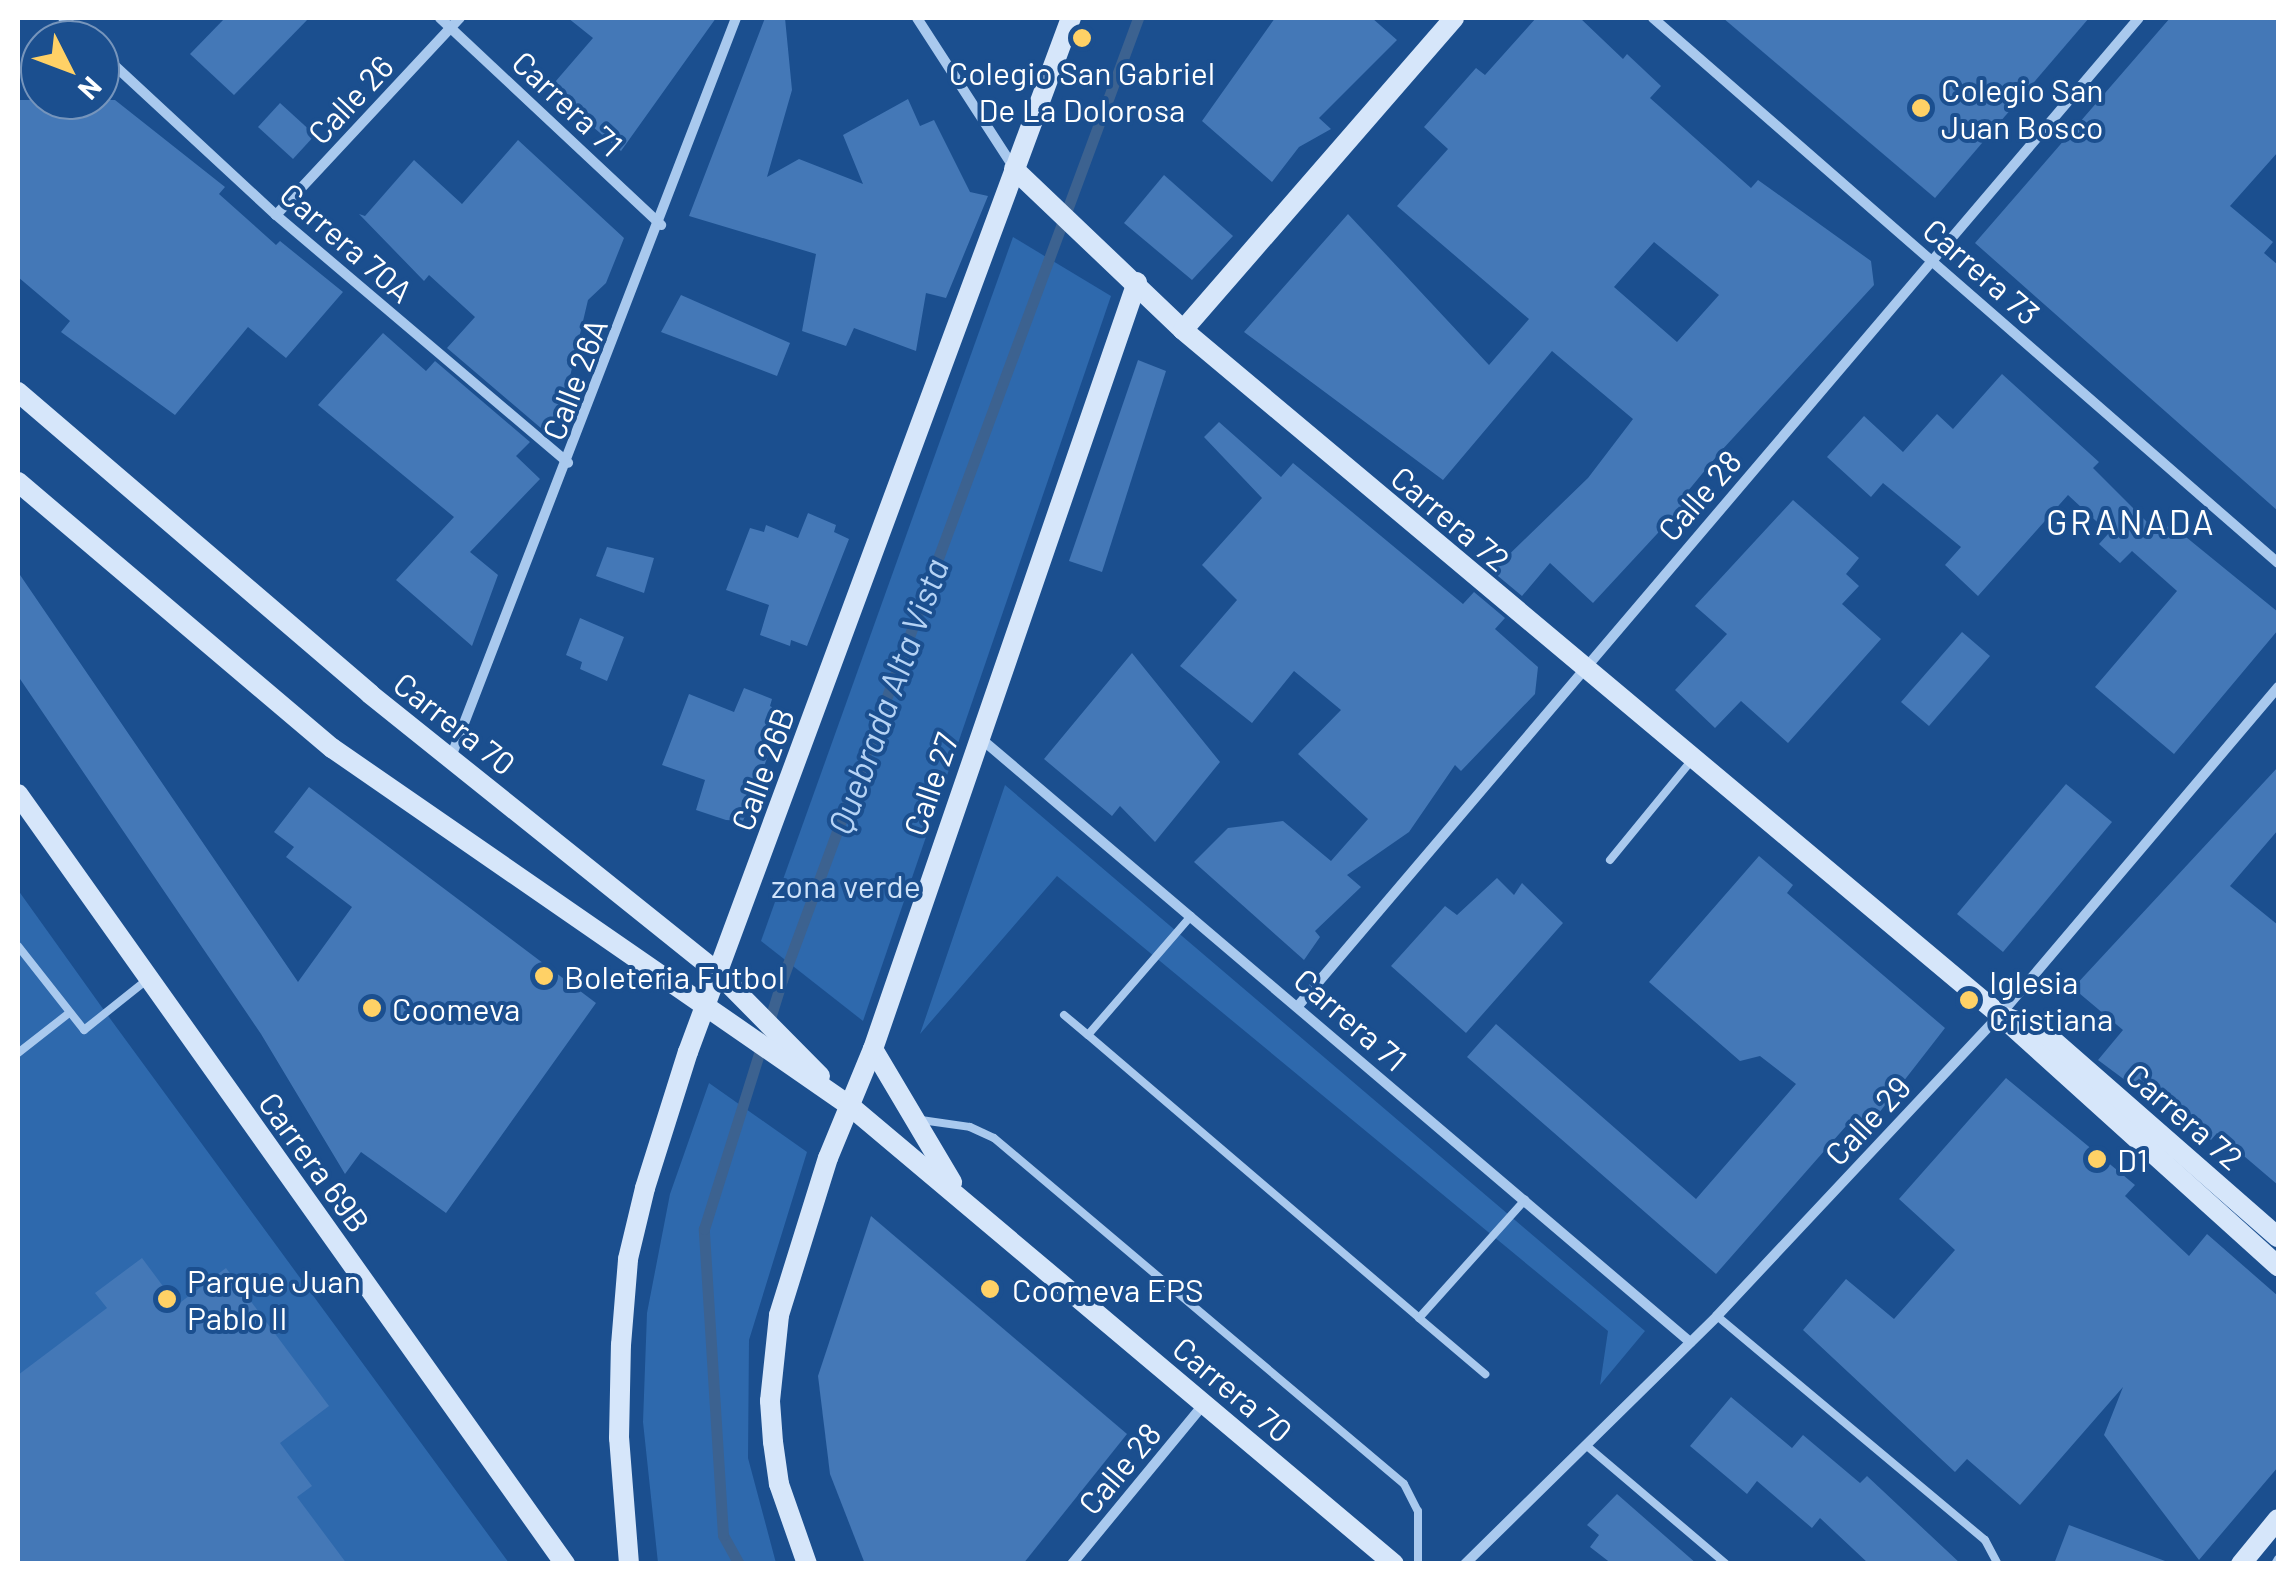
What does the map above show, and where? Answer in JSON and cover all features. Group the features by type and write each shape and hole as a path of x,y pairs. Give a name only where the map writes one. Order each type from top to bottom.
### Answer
{"street":[{"name":"Carrera 71","path":"440,18 661,225"},
{"name":"Calle 26","path":"276,215 460,18"},
{"name":"Calle 26A","path":"451,757 661,225 736,18"},
{"name":"Carrera 72","path":"916,18 1014,168 1086,231 1183,330 1690,761 2000,1014 2278,1266"},
{"name":"Calle 26B","path":"629,1564 619,1438 628,1259 704,1009 1071,18"},
{"path":"1183,330 1454,18"},
{"name":"Carrera 73","path":"1652,18 2278,563"},
{"name":"Calle 28","path":"1298,1006 2139,18"},
{"name":"Carrera 70A","path":"120,71 276,215 568,463"},
{"name":"Calle 27","path":"807,1564 779,1484 770,1400 779,1315 1137,282"},
{"name":"Carrera 70","path":"18,392 451,757 718,973 750,1005 785,1052 1394,1564"},
{"name":"Carrera 70","path":"18,482 332,748 704,1009 740,1033 785,1052"},
{"name":"Calle 29","path":"1465,1564 1717,1316 2000,1014 2278,687"},
{"name":"Carrera 71","path":"978,736 1690,1342"},
{"name":"Carrera 69B","path":"18,794 565,1564"},
{"name":"Carrera 72","path":"2000,1014 2040,1030 2278,1237"},
{"path":"873,1048 964,1201"},
{"path":"2231,1225 2245,1208"},
{"name":"Calle 28","path":"1072,1564 1204,1404"},
{"path":"2241,1564 2278,1519"}],"lane":[{"path":"1610,860 1690,761"},
{"path":"1088,1034 1191,916"},
{"path":"18,946 84,1030 148,979"},
{"path":"18,1053 68,1014"},
{"path":"1064,1015 1484,1374"},
{"path":"912,1118 970,1126 994,1138 1404,1484 1418,1512 1418,1564"},
{"path":"1419,1318 1524,1200"},
{"path":"1717,1316 1985,1540 1998,1564"},
{"path":"1587,1446 1726,1564"}],"green space":[{"name":"zona verde","path":"1013,237 1111,296 863,1021 761,941"},
{"path":"1005,785 1645,1331 1600,1385 1608,1331 1057,876 920,1034"},
{"name":"Parque Juan Pablo II","path":"18,890 106,1013 509,1563 18,1563"},
{"path":"709,1083 807,1152 749,1340 748,1458 776,1563 658,1563 643,1422 647,1313 670,1194"}],"building":[{"path":"225,18 309,18 234,95 190,54"},
{"path":"568,18 716,18 621,151 549,89 593,38"},
{"path":"765,18 785,18 792,90 767,177 799,159 863,184 843,135 908,99 920,126 934,120 970,192 988,196 946,298 926,293 916,351 854,328 846,346 802,331 816,254 689,216"},
{"path":"1275,18 1372,18 1397,40 1319,118 1331,129 1299,147 1272,182 1202,121"},
{"path":"1536,18 1580,18 1623,59 1627,54 1661,86 1650,98 1751,188 1758,180 1871,261 1874,285 1721,451 1678,503 1682,507 1593,603 1550,563 1522,596 1492,571 1588,478 1633,419 1552,351 1443,480 1244,332 1348,214 1489,365 1529,319 1397,206 1448,149 1424,127 1476,68 1485,75","holes":["1654,242 1719,295 1677,342 1614,287"]},
{"name":"Colegio San Juan Bosco","path":"1723,18 2089,18 1935,198"},
{"path":"2170,18 2278,18 2278,152 2230,206 2273,242 2264,253 2278,265 2278,511 1975,243"},
{"path":"18,100 20,120 120,120 120,104 225,187 219,194 276,245 280,241 343,292 286,358 248,327 175,415 61,332 70,321 18,277"},
{"path":"280,103 315,135 293,159 258,127"},
{"path":"518,140 624,238 606,283 588,300 563,406 542,429 447,348 475,317 429,275 424,281 359,214 365,216 414,160 462,204"},
{"path":"1164,175 1233,236 1192,280 1124,223"},
{"path":"681,295 790,343 777,376 661,332"},
{"path":"383,333 426,371 435,361 530,442 516,456 540,479 470,552 498,575 472,646 396,580 454,517 318,405"},
{"path":"1138,360 1166,371 1102,572 1069,561"},
{"path":"2002,374 2099,462 2093,468 2160,535 2170,524 2278,612 2278,630 2174,754 2095,687 2177,591 2132,551 2120,563 2099,544 2109,533 2068,495 1978,596 1945,565 1961,547 1883,483 1871,497 1827,457 1864,416 1903,452 1937,414 1953,429"},
{"path":"1219,422 1281,477 1293,463 1463,604 1474,592 1505,618 1495,629 1538,667 1535,694 1461,771 1455,765 1409,832 1347,875 1361,887 1315,931 1320,937 1304,960 1194,862 1228,828 1283,821 1331,861 1368,819 1298,754 1341,710 1294,671 1252,723 1180,666 1237,600 1202,565 1262,498 1204,437"},
{"path":"1793,500 1859,558 1846,574 1859,586 1842,604 1881,639 1788,743 1741,701 1715,728 1675,690 1727,634 1695,606"},
{"path":"808,513 836,525 834,532 849,539 807,646 791,640 790,646 760,635 769,605 726,590 750,528 764,532 766,525 798,538"},
{"path":"607,547 654,558 644,593 596,576"},
{"path":"18,572 298,982 352,907 286,857 294,847 274,832 309,787 596,1003 446,1213 361,1152 345,1174 261,1034 18,676"},
{"path":"580,618 624,637 607,681 580,669 582,662 566,655"},
{"path":"1962,632 1990,656 1929,726 1901,702"},
{"path":"1132,653 1220,762 1155,842 1120,806 1112,816 1044,759"},
{"path":"744,688 772,699 770,706 784,714 743,821 726,820 696,810 705,780 662,765 689,694 734,712"},
{"path":"2278,767 2278,830 2230,886 2278,925 2278,1185 2217,1133 2211,1140 2139,1079 2133,1086 2098,1060 2123,1030 2073,988"},
{"path":"2066,784 2112,822 2003,952 1957,914"},
{"path":"1759,856 1793,885 1787,893 1945,1028 1861,1136 1847,1125 1716,1274 1467,1057 1496,1024 1696,1199 1796,1084 1760,1056 1740,1061 1649,982"},
{"path":"1497,878 1514,895 1522,883 1563,923 1466,1033 1391,966 1445,906 1457,915"},
{"path":"2006,1078 2135,1185 2125,1196 2189,1256 2207,1234 2278,1296 2278,1467 2199,1560 2104,1435 2123,1387 2020,1505 1967,1459 1955,1472 1803,1330 1846,1279 1894,1319 1955,1250 1899,1199"},
{"path":"871,1216 1127,1434 1023,1564 865,1564 830,1474 818,1376"},
{"path":"142,1258 177,1305 226,1268 329,1406 280,1443 312,1486 297,1497 347,1564 18,1564 18,1375 107,1308 95,1293"},
{"path":"1731,1397 1792,1448 1803,1435 1860,1483 1867,1476 1961,1564 1869,1564 1820,1518 1812,1528 1757,1481 1747,1494 1690,1446"},
{"path":"1617,1494 1697,1564 1612,1564 1590,1547 1599,1535 1587,1525"},
{"path":"2069,1525 2165,1561 2164,1564 2054,1564"}],"waterway":[{"name":"Quebrada Alta Vista","path":"739,1564 723,1535 704,1229 782,980 1138,18"}],"place":[{"name":"Colegio San Gabriel De La Dolorosa","path":"1082,38"},
{"name":"Colegio San Juan Bosco","path":"1921,108"},
{"name":"Boleteria Futbol","path":"544,976"},
{"name":"Iglesia Cristiana","path":"1969,1000"},
{"name":"Coomeva","path":"372,1008"},
{"name":"D1","path":"2097,1159"},
{"name":"Coomeva EPS","path":"990,1289"},
{"name":"Parque Juan Pablo II","path":"167,1299"}],"district":[{"name":"GRANADA","path":"2131,521"}]}
